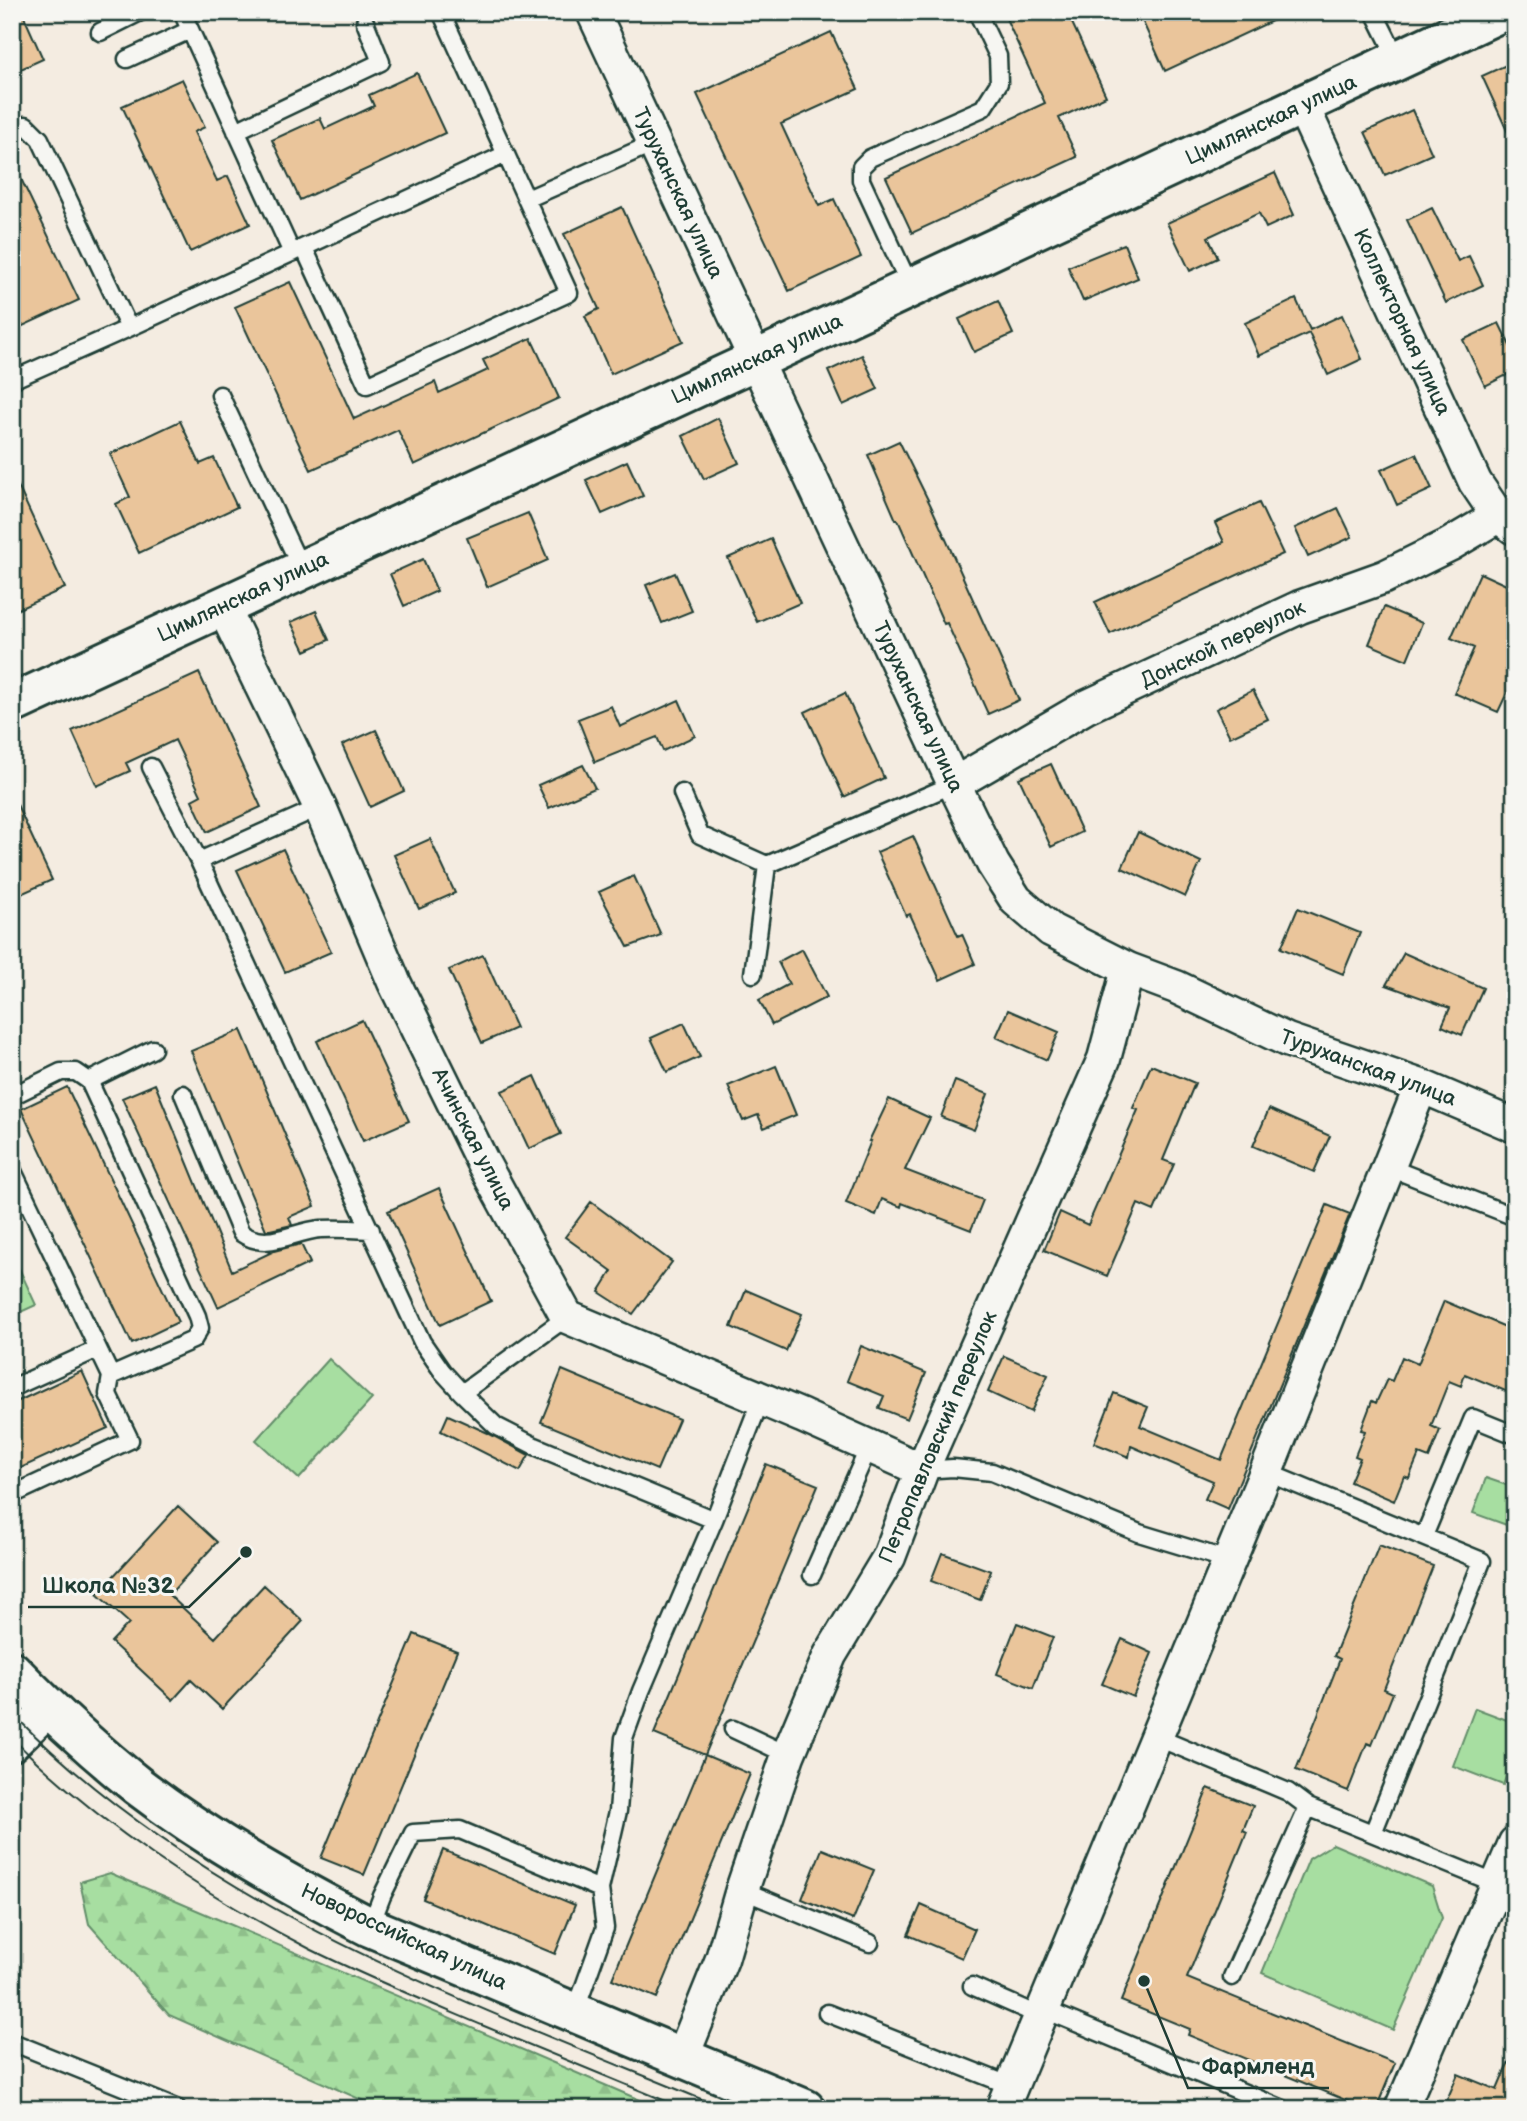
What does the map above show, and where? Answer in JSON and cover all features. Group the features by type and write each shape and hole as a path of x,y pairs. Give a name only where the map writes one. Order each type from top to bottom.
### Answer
{"street":[{"name":"Туруханская улица","path":"593,12 954,784 993,864 1016,900 1051,930 1128,969 1176,987 1287,1040 1421,1086 1515,1126"},
{"name":"Цимлянская улица","path":"17,697 223,607 1501,12"},
{"name":"Коллекторная улица","path":"1302,105 1475,482 1506,523"},
{"name":"Донской переулок","path":"954,784 1086,707 1300,607 1384,577 1449,545 1506,523"},
{"name":"Ачинская улица","path":"223,607 320,807 394,982 482,1161 567,1317"},
{"name":"Петропавловский переулок","path":"682,2058 722,1959 742,1889 788,1755 830,1655 889,1557 922,1470 1104,1059 1128,969"},
{"path":"1007,2098 1266,1472 1421,1086"},
{"path":"567,1317 922,1470"},
{"name":"Новороссийская улица","path":"12,1671 90,1745 139,1786 191,1823 304,1893 370,1927 805,2109"},
{"path":"12,1745 50,1708"},
{"path":"1401,2109 1515,1843"}],"lane":[{"path":"100,32 141,12"},
{"path":"182,12 236,131 366,385 569,293 442,12"},
{"path":"911,288 861,180 860,167 870,158 983,108 999,83 998,56 977,12"},
{"path":"1374,12 1398,61"},
{"path":"236,131 381,62 365,22"},
{"path":"127,60 190,30"},
{"path":"12,126 26,125 40,139 129,328"},
{"path":"527,200 654,143"},
{"path":"12,380 506,153"},
{"path":"220,395 302,570"},
{"path":"151,767 199,861 422,1342 442,1371 496,1426 525,1441 714,1520"},
{"path":"682,793 700,835 767,865 954,784"},
{"path":"199,861 320,807"},
{"path":"753,974 767,865"},
{"path":"89,1081 153,1049"},
{"path":"12,1096 61,1072 76,1072 89,1081 197,1316 200,1328 193,1340 111,1376"},
{"path":"183,1094 241,1233 252,1241 266,1242 319,1229 371,1230"},
{"path":"1388,1167 1515,1217"},
{"path":"12,1169 111,1376 108,1394 130,1440 12,1495"},
{"path":"462,1393 567,1317"},
{"path":"12,1388 98,1349"},
{"path":"575,2014 605,1928 600,1889 618,1811 624,1738 761,1399"},
{"path":"1424,1536 1473,1418 1515,1435"},
{"path":"812,1576 869,1447"},
{"path":"922,1470 953,1468 992,1472 1139,1533 1228,1560"},
{"path":"1266,1472 1482,1561 1373,1833"},
{"path":"733,1729 788,1755"},
{"path":"1156,1737 1288,1792 1308,1807 1497,1884"},
{"path":"1232,1977 1308,1807"},
{"path":"370,1927 413,1833 460,1830 600,1889"},
{"path":"742,1889 870,1943"},
{"path":"972,1986 1283,2109"},
{"path":"827,2013 1007,2098"},
{"path":"12,2042 178,2109"}],"green space":[{"path":"12,1253 36,1305 12,1316"},
{"path":"329,1359 372,1399 299,1479 256,1440"},
{"path":"1486,1478 1515,1488 1515,1528 1473,1513"},
{"path":"1475,1708 1515,1723 1515,1753 1503,1785 1453,1766"},
{"path":"1333,1844 1432,1886 1442,1918 1393,2030 1262,1973 1309,1859"},
{"path":"110,1873 661,2109 382,2109 169,2015 89,1924 80,1882"}],"building":[{"path":"12,12 22,12 43,59 12,73"},
{"path":"1003,12 1067,12 1106,96 1059,118 1077,157 912,233 886,177 1045,103"},
{"path":"1153,12 1291,12 1165,71 1141,18"},
{"path":"831,32 858,89 781,124 819,206 834,199 861,257 789,291 697,94"},
{"path":"1515,61 1515,148 1482,76"},
{"path":"417,73 445,133 300,200 272,140 320,118 325,129 374,106 369,95"},
{"path":"182,79 205,127 194,132 217,181 228,176 250,224 190,252 122,106"},
{"path":"1412,110 1432,154 1385,175 1365,132"},
{"path":"12,160 79,300 12,331"},
{"path":"1275,173 1294,215 1266,228 1259,213 1208,237 1218,258 1190,271 1167,223"},
{"path":"622,207 683,341 611,374 585,316 599,309 564,234"},
{"path":"1432,208 1458,261 1469,256 1483,285 1446,303 1407,220"},
{"path":"1124,244 1138,278 1083,301 1068,267"},
{"path":"290,282 354,419 435,382 439,393 488,370 483,360 531,338 559,398 414,465 398,430 311,470 235,307"},
{"path":"1296,299 1310,330 1342,315 1362,359 1328,375 1309,333 1259,356 1245,323"},
{"path":"998,301 1013,334 974,352 959,319"},
{"path":"1499,323 1515,356 1515,371 1485,386 1463,340"},
{"path":"862,355 878,389 843,405 828,371"},
{"path":"718,418 739,463 704,479 683,436"},
{"path":"180,421 200,464 214,458 237,507 139,553 116,504 130,497 110,454"},
{"path":"899,441 1019,700 988,714 868,455"},
{"path":"1416,454 1432,489 1397,505 1381,470"},
{"path":"627,461 643,496 602,514 586,480"},
{"path":"12,473 65,588 12,612"},
{"path":"1259,503 1283,554 1110,634 1095,602 1224,542 1215,523"},
{"path":"1338,508 1352,537 1308,557 1295,528"},
{"path":"528,513 548,560 487,587 467,538"},
{"path":"771,539 800,603 757,622 728,558"},
{"path":"423,559 437,591 404,606 390,574"},
{"path":"675,573 692,611 662,623 646,585"},
{"path":"1480,573 1515,589 1515,676 1498,712 1454,693 1474,648 1451,638"},
{"path":"1384,607 1422,623 1407,660 1369,644"},
{"path":"316,611 329,640 305,651 291,622"},
{"path":"199,673 261,807 207,832 192,800 201,795 175,740 126,763 130,771 97,786 72,731"},
{"path":"1253,690 1268,719 1230,737 1216,709"},
{"path":"845,693 884,778 844,797 805,712"},
{"path":"679,700 695,736 663,751 657,737 595,762 578,719 611,706 620,727"},
{"path":"376,730 404,791 370,807 342,745"},
{"path":"1051,764 1082,832 1051,847 1019,778"},
{"path":"583,765 595,788 549,808 538,785"},
{"path":"12,794 52,880 12,898"},
{"path":"1138,832 1201,862 1185,897 1122,868"},
{"path":"913,836 958,936 962,934 975,964 940,980 910,914 906,916 877,852"},
{"path":"430,839 455,893 419,909 394,855"},
{"path":"283,849 331,952 285,972 237,870"},
{"path":"634,876 661,935 628,947 599,892"},
{"path":"1298,908 1360,933 1343,974 1281,948"},
{"path":"802,949 827,997 772,1025 759,1000 789,984 778,962"},
{"path":"1404,953 1483,988 1462,1035 1442,1026 1450,1008 1386,985"},
{"path":"483,955 516,1028 482,1043 449,970"},
{"path":"1008,1010 1059,1032 1047,1060 996,1037"},
{"path":"362,1020 409,1121 363,1141 317,1041"},
{"path":"684,1023 700,1057 667,1072 651,1038"},
{"path":"241,1030 315,1206 289,1217 292,1225 270,1230 266,1230 191,1051"},
{"path":"1151,1065 1195,1083 1163,1160 1174,1164 1154,1211 1138,1204 1107,1276 1044,1250 1060,1212 1088,1225 1138,1110 1133,1108"},
{"path":"776,1066 796,1115 764,1128 758,1115 743,1121 728,1086"},
{"path":"535,1076 561,1134 529,1149 502,1091"},
{"path":"955,1081 988,1094 974,1130 941,1117"},
{"path":"155,1084 232,1271 274,1251 301,1244 310,1263 218,1307 122,1098"},
{"path":"67,1087 178,1322 132,1344 21,1109"},
{"path":"889,1099 930,1118 905,1170 983,1200 971,1230 902,1203 901,1207 882,1199 876,1215 846,1203 869,1141"},
{"path":"1269,1109 1330,1136 1314,1172 1253,1146"},
{"path":"439,1188 491,1301 440,1325 388,1211"},
{"path":"591,1202 672,1262 633,1314 599,1292 612,1271 565,1237"},
{"path":"1327,1205 1350,1214 1228,1509 1205,1499 1213,1481 1131,1446 1129,1457 1094,1443 1114,1393 1148,1407 1140,1426 1221,1460"},
{"path":"746,1290 802,1314 786,1351 731,1327"},
{"path":"1444,1301 1515,1331 1515,1395 1465,1374 1461,1386 1449,1381 1431,1426 1440,1430 1429,1458 1419,1454 1409,1478 1404,1476 1394,1501 1350,1482 1360,1458 1355,1456 1365,1431 1361,1430 1372,1401 1376,1403 1387,1379 1392,1381 1402,1357 1418,1364"},
{"path":"861,1346 926,1373 907,1419 879,1408 884,1396 847,1381"},
{"path":"1004,1356 1048,1375 1031,1412 988,1392"},
{"path":"562,1370 679,1419 657,1470 541,1422"},
{"path":"82,1371 108,1428 12,1472 12,1404"},
{"path":"448,1415 529,1455 520,1471 441,1431"},
{"path":"766,1464 818,1485 705,1755 654,1734"},
{"path":"178,1506 217,1542 169,1595 215,1638 264,1585 303,1621 222,1709 191,1680 173,1700 111,1642 129,1623 97,1594"},
{"path":"1379,1545 1433,1566 1384,1689 1393,1693 1372,1745 1367,1743 1348,1791 1296,1770 1340,1659 1334,1656"},
{"path":"942,1553 991,1571 980,1600 931,1581"},
{"path":"1017,1623 1053,1637 1033,1688 997,1674"},
{"path":"414,1634 457,1651 364,1875 321,1858"},
{"path":"1122,1639 1152,1653 1133,1697 1102,1684"},
{"path":"705,1755 750,1774 657,1998 612,1979"},
{"path":"1208,1788 1253,1806 1243,1830 1247,1832 1187,1978 1395,2063 1376,2109 1367,2109 1188,2035 1190,2029 1121,2001"},
{"path":"822,1849 874,1870 853,1920 802,1899"},
{"path":"443,1850 575,1905 555,1954 423,1899"},
{"path":"921,1905 975,1929 962,1958 908,1935"},
{"path":"1515,2047 1515,2109 1443,2109 1458,2074 1497,2090"}],"tram line":[{"path":"12,1713 88,1783 170,1844 257,1899 347,1947 440,1990 725,2109"},
{"path":"12,1738 79,1799 153,1855 270,1928 396,1989 685,2109"}],"place":[{"name":"Школа №32","path":"246,1552"},
{"name":"Фармленд","path":"1144,1981"}]}
